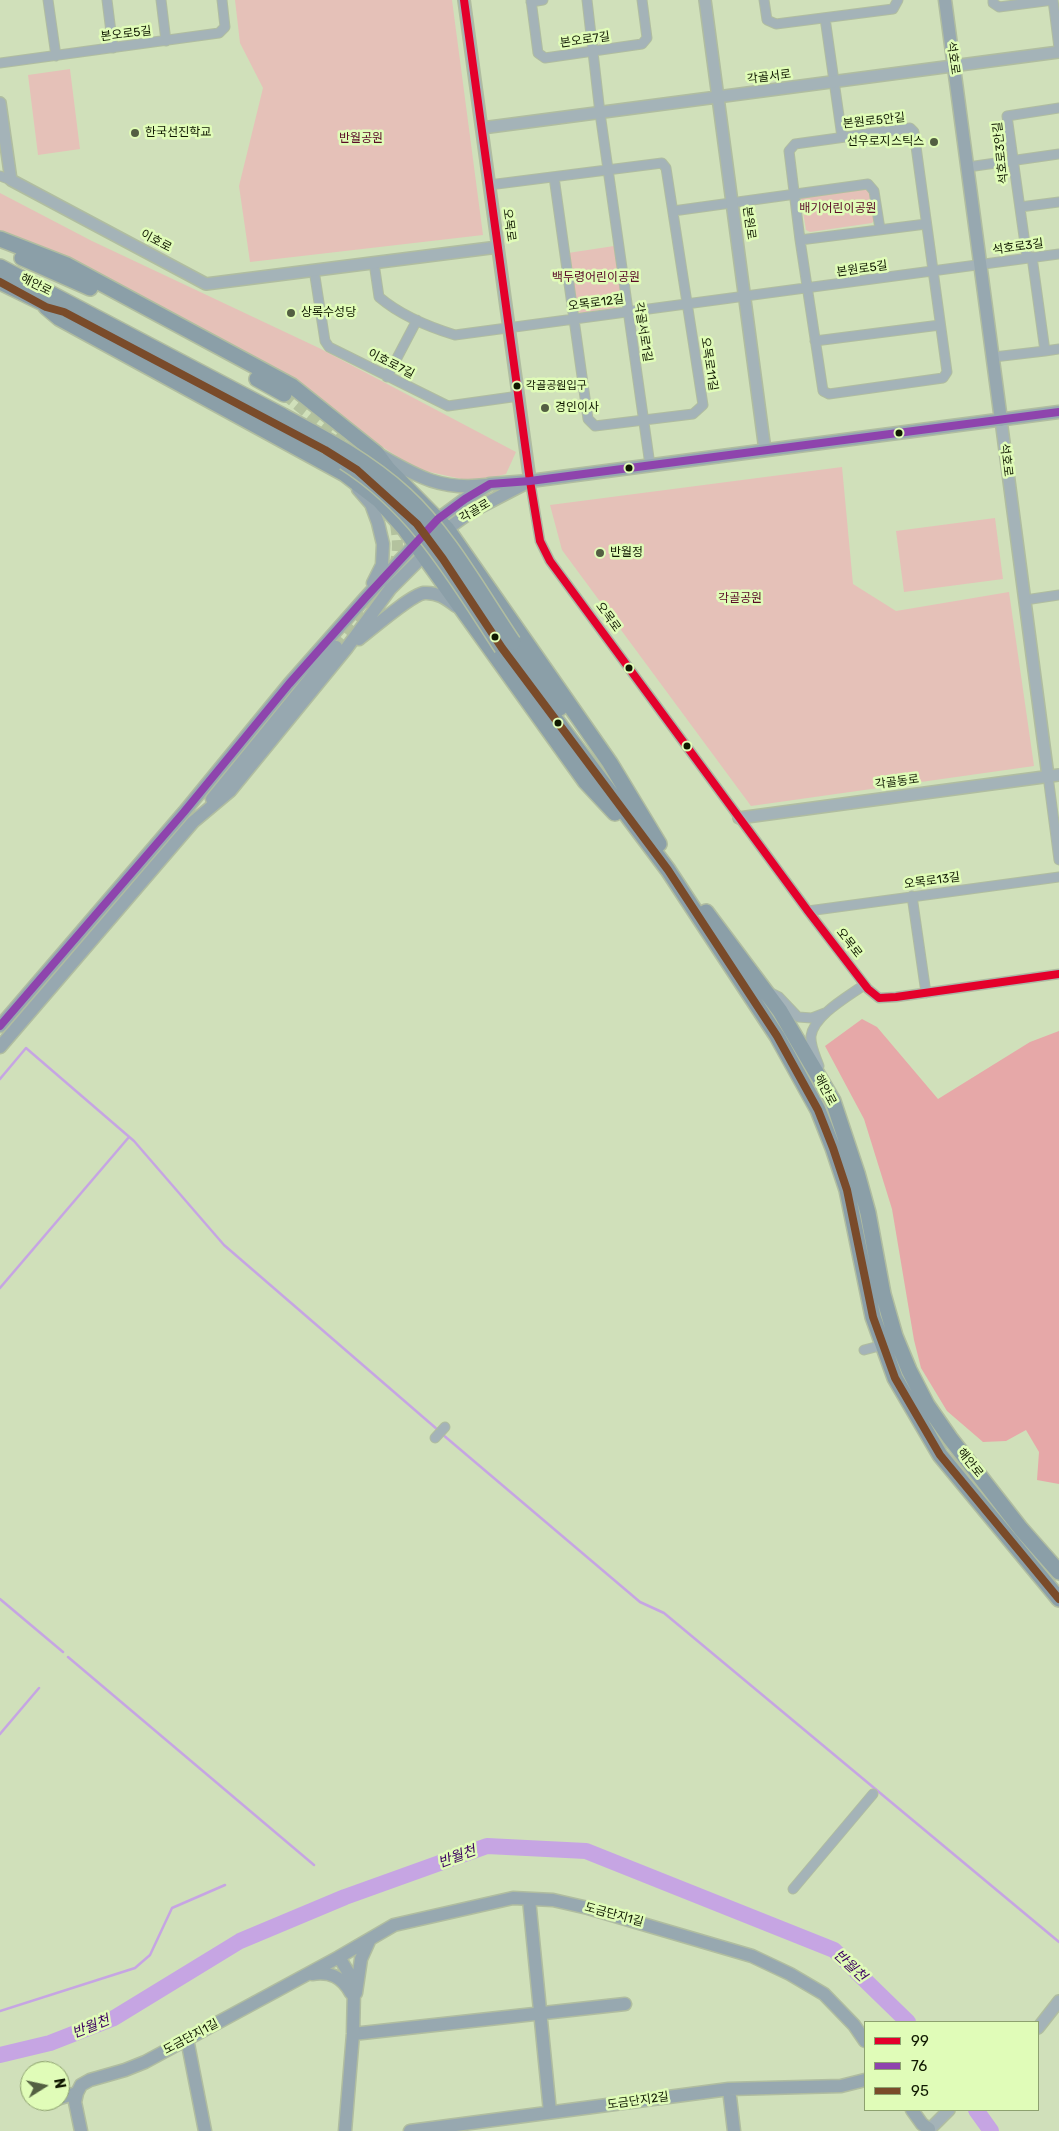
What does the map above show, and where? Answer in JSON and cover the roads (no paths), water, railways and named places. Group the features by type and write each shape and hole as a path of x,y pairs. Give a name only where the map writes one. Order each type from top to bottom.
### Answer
{"main road":[{"name":"석호로","path":"945,0 982,265 1001,420"},
{"path":"0,239 67,265 292,386 376,453 422,479 473,487 490,484"},
{"path":"0,248 94,290 284,394"},
{"name":"해안로","path":"0,267 113,325 281,420"},
{"name":"해안로","path":"0,282 46,307 64,312 281,420 336,445 374,470 406,495 430,522 507,645 669,866 780,1011 833,1101 868,1213 883,1294 895,1336 909,1370 927,1405 950,1438 1021,1529 1059,1572"},
{"path":"46,307 59,318 345,474 378,500 420,550 585,781 669,866"},
{"name":"각골로","path":"442,524 464,499 490,484 530,481 1059,412"},
{"path":"376,453 388,469 442,524 466,556 610,763 669,866"},
{"path":"345,474 371,504 378,523 382,544 382,565 366,597"},
{"name":"각골로","path":"442,524 530,481"},
{"path":"0,1047 193,822 230,791 341,648 442,524"},
{"path":"438,575 435,559 441,546 452,546 466,556"},
{"path":"0,1026 366,597 420,550"},
{"path":"341,648 423,593 442,595 463,611"},
{"name":"해안로","path":"669,866 777,1036 818,1110 847,1190 873,1317 895,1378 940,1455 1059,1599"},
{"name":"도금단지1길","path":"76,2094 81,2086 90,2080 145,2062 339,1957 394,1925 513,1898 553,1900 588,1908 752,1956 790,1974 824,1994 854,2025 864,2040"},
{"path":"529,1899 550,2112"},
{"path":"353,2002 361,1959 370,1939"},
{"path":"339,1957 348,1972 354,1988 353,2034 345,2131"},
{"path":"307,1974 322,1972 332,1974 346,1985 353,2002"},
{"path":"353,2034 625,2004"},
{"path":"187,2039 205,2131"},
{"name":"도금단지2길","path":"410,2131 729,2089 841,2086 864,2080"},
{"path":"729,2089 734,2131"},
{"path":"70,2096 76,2094 75,2102 81,2131"},
{"path":"913,2111 928,2130"}],"street":[{"path":"48,0 56,56"},
{"path":"107,0 114,48"},
{"path":"161,0 166,41"},
{"name":"본오로5길","path":"0,63 219,33 225,27 222,0"},
{"name":"오목로","path":"464,0 530,481 540,541 550,561 808,911 864,985 880,998 1059,974"},
{"name":"본오로7길","path":"544,0 531,1 538,52 545,58 642,44 647,38 642,0"},
{"name":"각골서로1길","path":"587,0 600,113 650,465"},
{"name":"본원로","path":"705,0 765,450"},
{"path":"764,0 767,20 776,24 893,9 898,0"},
{"path":"993,0 993,4 999,7 1053,0 1059,48"},
{"path":"825,18 842,137"},
{"name":"각골서로","path":"482,128 1059,52"},
{"name":"이호로","path":"0,103 5,178 206,284 498,247"},
{"name":"석호로3안길","path":"1045,351 1020,207 1007,116 1059,108"},
{"name":"본원로5안길","path":"910,128 914,132 947,372 943,378 829,394 823,391 800,240 789,151 796,144 842,137 910,128"},
{"path":"968,167 1059,154"},
{"name":"오목로11길","path":"489,185 662,163 666,168 703,405 693,414 595,426 588,419 554,177"},
{"path":"673,211 868,184 874,191 880,229"},
{"path":"1020,207 1059,202"},
{"path":"800,240 926,224"},
{"name":"석호로3길","path":"982,265 1059,254"},
{"path":"374,263 379,297 389,305 433,329 455,335 509,328"},
{"name":"본원로5길","path":"745,296 982,265"},
{"name":"이호로7길","path":"314,270 325,341 329,347 448,406 519,396"},
{"name":"오목로12길","path":"509,328 745,296"},
{"path":"387,377 417,320"},
{"path":"815,341 940,325"},
{"path":"994,357 1059,349"},
{"name":"석호로","path":"1001,420 1025,600 1053,775 1059,860"},
{"path":"1025,600 1059,595"},
{"name":"각골동로","path":"739,818 1053,775"},
{"name":"오목로13길","path":"808,911 1059,877"},
{"path":"912,896 926,993"},
{"path":"829,1094 812,1048 811,1036 814,1027 826,1013 864,985"},
{"path":"763,988 779,998 798,1017 812,1018 826,1013"},
{"path":"864,1350 883,1345"},
{"path":"435,1438 445,1427"},
{"path":"793,1889 873,1794"},
{"path":"1039,2027 1059,2001"},
{"path":"928,2130 948,2111"}],"waterway":[{"path":"0,1079 26,1048 134,1141 224,1245 438,1430"},
{"path":"0,1288 129,1137"},
{"path":"442,1434 640,1602 664,1613 1059,1942"},
{"path":"0,1599 63,1652"},
{"path":"68,1657 314,1865"},
{"path":"0,1734 39,1688"},
{"name":"반월천","path":"0,2055 50,2043 114,2018 240,1941 345,1897 487,1846 586,1851 834,1950 907,2021"},
{"path":"0,2011 135,1968 150,1955 172,1908 225,1885"},
{"name":"반월천","path":"977,2111 991,2131"}],"tunnel":[{"path":"284,394 354,451"},
{"path":"336,647 376,599 394,566 397,554 394,516"}],"place":[{"name":"한국선진학교","path":"135,133"},
{"name":"선우로지스틱스","path":"934,142"},
{"name":"상록수성당","path":"291,313"},
{"name":"각골공원입구","path":"517,386"},
{"name":"경인이사","path":"545,408"},
{"name":"반월정","path":"600,553"}],"park label":[{"name":"반월공원","path":"361,139"},
{"name":"배기어린이공원","path":"838,209"},
{"name":"백두령어린이공원","path":"596,278"},
{"name":"각골공원","path":"740,599"}]}
